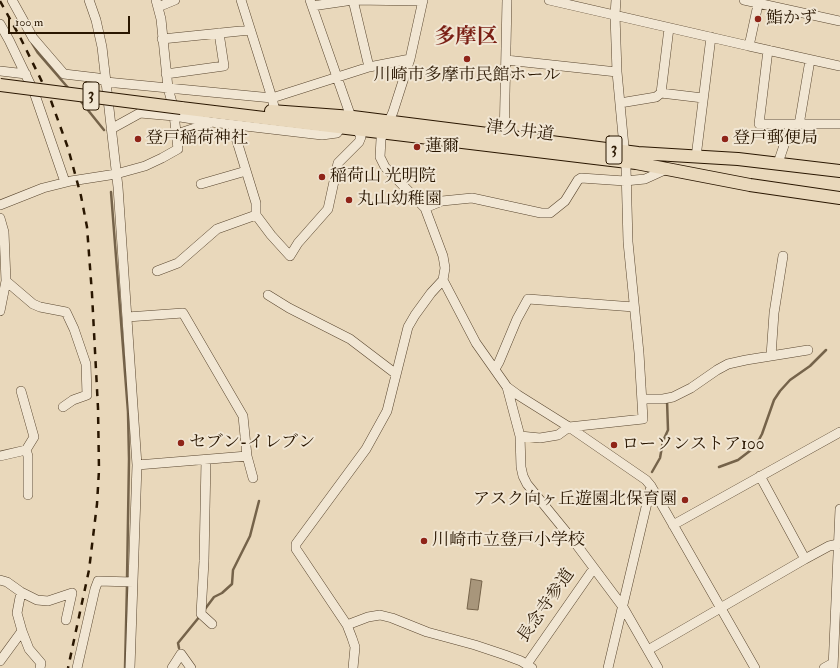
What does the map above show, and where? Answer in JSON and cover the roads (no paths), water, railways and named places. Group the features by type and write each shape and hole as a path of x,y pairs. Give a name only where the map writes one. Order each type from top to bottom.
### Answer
{"main road":[{"name":"3","path":"0,87 178,112"},
{"name":"津久井道","path":"195,109 383,132 504,141"},
{"name":"津久井道","path":"178,112 195,109 275,111 389,121 504,141 625,157 668,168 750,185 840,198"},
{"name":"津久井道","path":"625,157 696,157 738,159 840,172"}],"street":[{"path":"12,0 33,38 64,74 98,78 106,82 272,98 369,67 410,59"},
{"path":"89,0 99,33 116,174 137,465 130,668"},
{"path":"0,205 42,188 65,182 116,174 145,166 178,149 178,112 174,106 168,88 161,19 157,4 175,0"},
{"path":"241,0 275,111"},
{"path":"353,0 369,67"},
{"path":"351,117 310,3 353,0 423,0 410,59 389,121 380,142 380,157 385,167 425,208 443,256 445,268 443,280 415,314 408,327 387,411 366,449 296,544 296,549 347,625 355,647 353,668"},
{"path":"504,141 507,0"},
{"path":"549,0 840,66"},
{"path":"520,436 540,438 558,435 569,427 643,419 639,353 628,242 625,157 617,72 615,15 616,0"},
{"path":"744,0 759,2 840,21"},
{"path":"749,46 759,2"},
{"path":"0,24 34,92 65,182"},
{"path":"661,93 669,28"},
{"path":"162,39 250,30"},
{"path":"166,74 224,66 219,33"},
{"path":"696,157 711,37"},
{"path":"768,50 759,124 840,124"},
{"path":"506,60 617,72"},
{"path":"778,163 795,125 810,60"},
{"path":"0,71 26,74"},
{"path":"0,87 34,92"},
{"path":"620,103 656,96 661,93 703,98"},
{"path":"77,97 91,94 107,97"},
{"path":"111,129 140,113 178,112 211,122 322,135 337,133 341,127"},
{"path":"177,134 211,122"},
{"path":"232,125 256,203 256,215 271,235 290,256 298,243 328,209 338,163 359,142 361,137 357,129"},
{"path":"425,208 442,201 458,198 472,198 541,213 550,213 565,201 578,180 581,178 625,181 645,179 668,168"},
{"path":"201,184 246,171"},
{"path":"157,271 178,263 217,229 256,215"},
{"path":"0,218 6,281 0,311"},
{"path":"771,356 774,313 783,256"},
{"path":"443,280 471,334 508,386 518,395 569,427 646,480 651,486 755,668"},
{"path":"6,281 33,304 40,307 66,312 74,329 86,364 87,395 73,400 63,407"},
{"path":"268,295 289,308 350,339 396,374"},
{"path":"495,369 517,319 528,299 634,307"},
{"path":"127,317 183,313 243,416 247,456 253,478"},
{"path":"642,398 663,400 673,397 691,388 728,364 808,350"},
{"path":"508,386 520,436 522,471 527,484 623,607 658,668"},
{"path":"0,456 26,450 34,437 20,391"},
{"path":"673,525 840,432"},
{"path":"26,450 28,456 28,495"},
{"path":"137,465 247,456"},
{"path":"206,460 202,616 212,624"},
{"path":"760,476 805,559"},
{"path":"608,668 651,486"},
{"path":"824,668 833,666 840,509"},
{"path":"648,650 805,559 829,546 838,544"},
{"name":"長念寺参道","path":"529,666 594,568"},
{"path":"0,580 7,582 21,592 37,600 48,601 72,593 66,620"},
{"path":"77,668 94,589 98,581 133,582"},
{"path":"21,592 17,613 29,649 41,662 40,668"},
{"path":"347,625 380,615 392,618 427,632 475,645 529,666"},
{"path":"0,661 22,631"},
{"path":"172,668 181,654 191,668"}],"waterway":[{"path":"32,43 38,53 70,90"},
{"path":"79,99 104,130"},
{"path":"111,192 128,412 129,459 127,580"},
{"path":"719,467 738,460 755,447 762,434 774,400 780,391 790,380 810,366 826,350"},
{"path":"652,472 660,458 663,441 668,430 667,400"},
{"path":"205,609 214,597 222,593 232,584 233,570 250,536 259,501"},
{"path":"125,668 127,585"},
{"path":"179,648 178,643 200,616"}],"railway":[{"path":"0,1 20,37 50,98 68,148 81,196 87,227 98,408 99,470 97,504 89,570 68,668"}],"place":[{"name":"鮨かず","path":"758,19"},
{"name":"川崎市多摩市民館ホール","path":"467,59"},
{"name":"登戸稲荷神社","path":"138,139"},
{"name":"登戸郵便局","path":"725,139"},
{"name":"蓮爾","path":"417,147"},
{"name":"稲荷山 光明院","path":"322,177"},
{"name":"丸山幼稚園","path":"349,200"},
{"name":"セブン-イレブン","path":"181,443"},
{"name":"ローソンストア100","path":"614,445"},
{"name":"アスク向ヶ丘遊園北保育園","path":"685,500"},
{"name":"川崎市立登戸小学校","path":"424,541"}],"district":[{"name":"多摩区","path":"466,38"}]}
